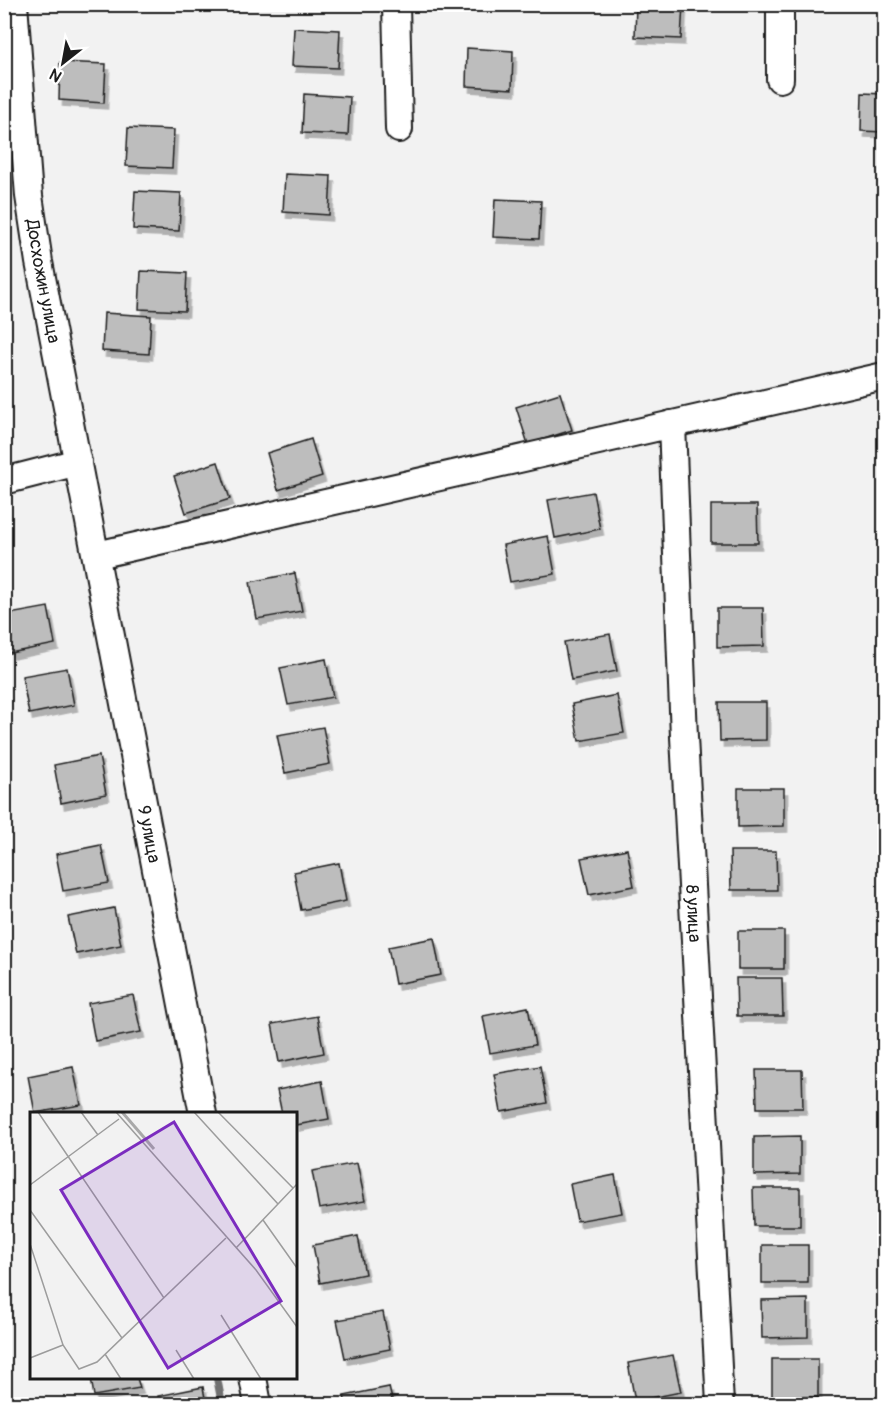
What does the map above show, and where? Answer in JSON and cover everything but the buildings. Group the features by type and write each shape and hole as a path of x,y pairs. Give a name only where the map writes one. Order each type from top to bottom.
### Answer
{"street":[{"name":"Досхожин улица","path":"14,4 29,196 39,262 97,555"},
{"path":"396,4 399,129"},
{"path":"780,4 780,79"},
{"path":"97,555 885,376"},
{"name":"8 улица","path":"672,424 684,737 720,1404"},
{"path":"4,481 78,462"},
{"name":"9 улица","path":"97,555 203,1112"},
{"path":"253,1379 258,1404"}],"waterway":[{"path":"217,1379 222,1404"}]}
